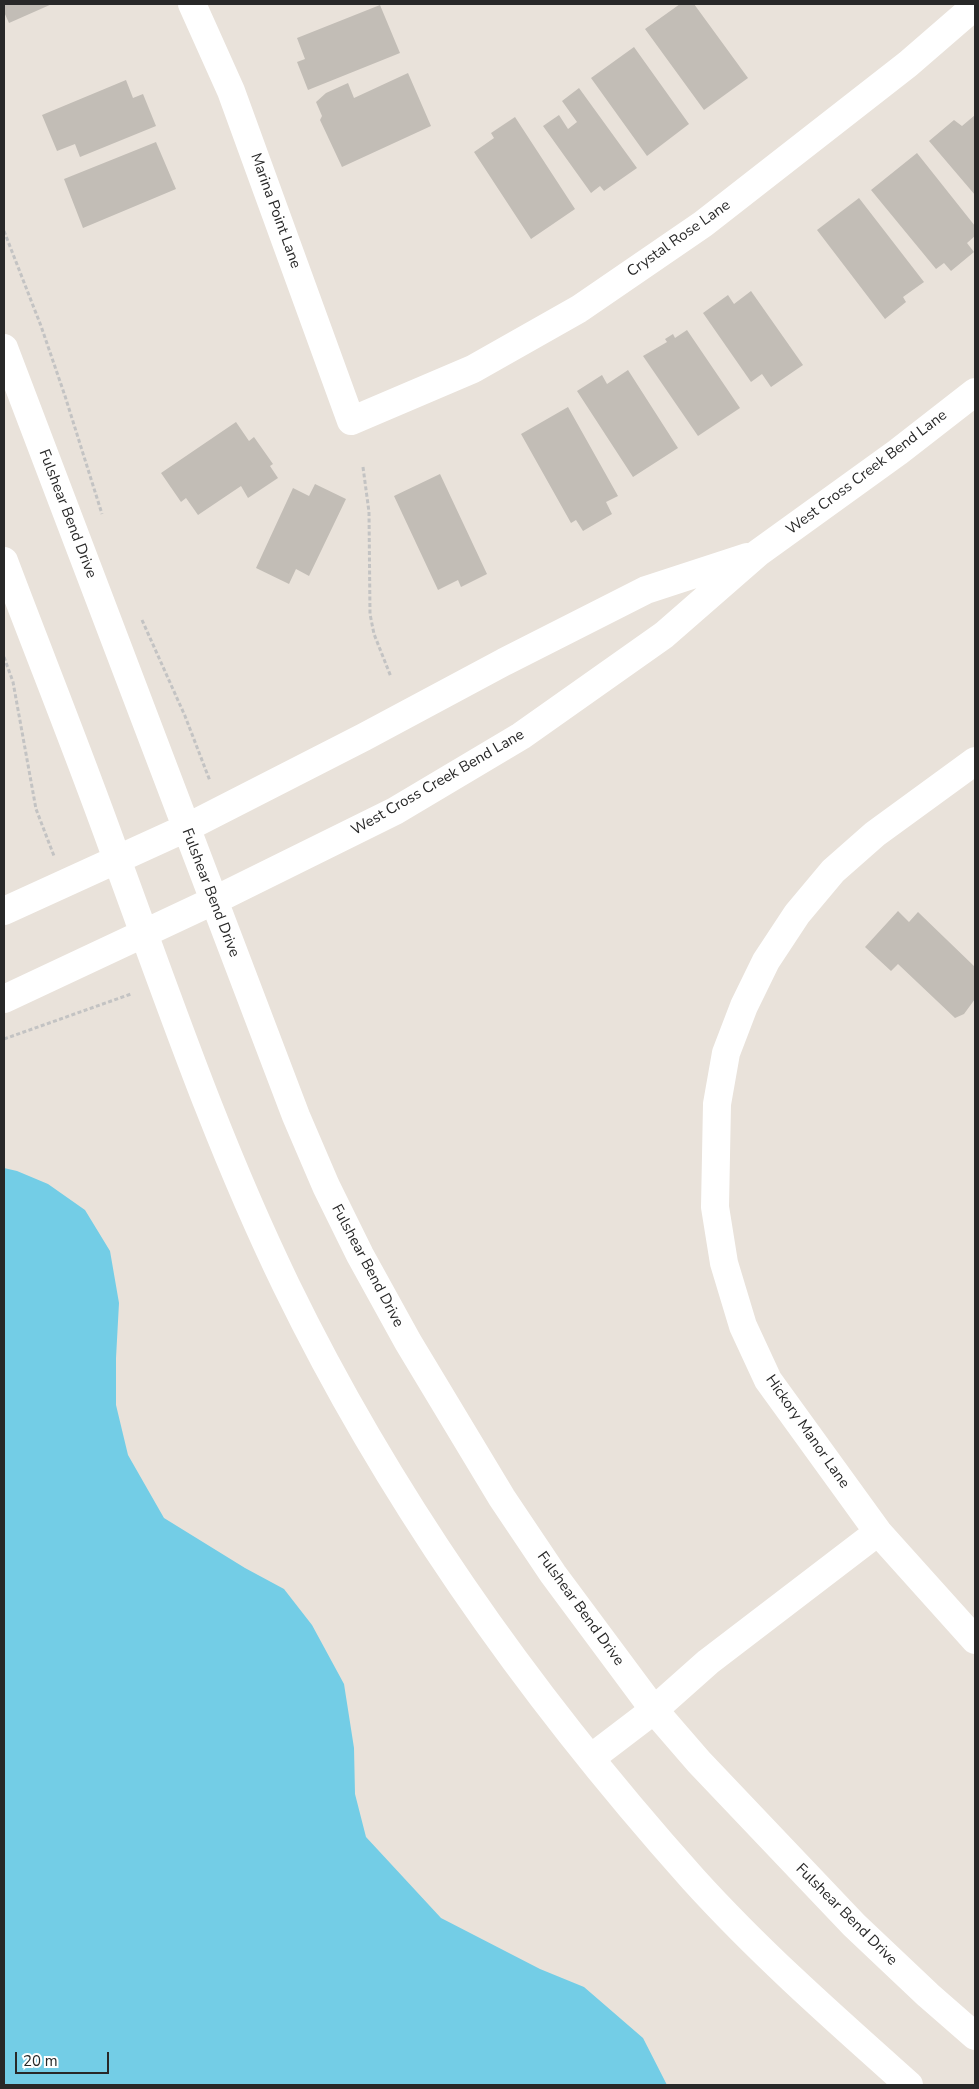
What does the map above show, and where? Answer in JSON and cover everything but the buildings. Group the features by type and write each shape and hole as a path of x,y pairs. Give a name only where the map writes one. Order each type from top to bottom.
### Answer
{"main road":[{"name":"Marina Point Lane","path":"192,4 231,91 351,421"},
{"name":"Crystal Rose Lane","path":"351,421 473,369 579,309 703,224 908,64 975,6"},
{"name":"Fulshear Bend Drive","path":"4,348 213,902 296,1116 326,1186 360,1255 408,1342 502,1498 553,1574 654,1710 778,1847 854,1925 928,1995 975,2036"},
{"name":"West Cross Creek Bend Lane","path":"4,999 213,902 395,811 521,736 664,635 758,553 898,452 975,392"},
{"name":"West Cross Creek Bend Lane","path":"4,911 186,828 646,590 758,553"},
{"path":"4,561 117,859 213,1121 286,1286 361,1427 468,1595 528,1678 592,1758 695,1881 773,1961 909,2085"},
{"name":"Hickory Manor Lane","path":"975,761 875,834 833,871 792,921 766,961 744,1006 726,1053 717,1104 715,1155 715,1207 724,1262 743,1326 768,1380 878,1532 975,1640"},
{"path":"592,1758 654,1710 708,1662 878,1532"}],"path":[{"path":"4,231 41,326 62,387 102,516"},
{"path":"363,467 369,512 370,614 374,634 392,677"},
{"path":"141,617 185,716 210,780"},
{"path":"4,657 13,682 36,809 55,859"},
{"path":"4,1039 131,994"}],"water":[{"path":"4,1168 17,1171 48,1184 85,1210 110,1251 119,1303 116,1405 128,1455 164,1518 245,1568 284,1589 312,1625 344,1684 354,1748 355,1794 366,1837 441,1918 540,1969 584,1987 643,2038 667,2085 4,2085"}]}
